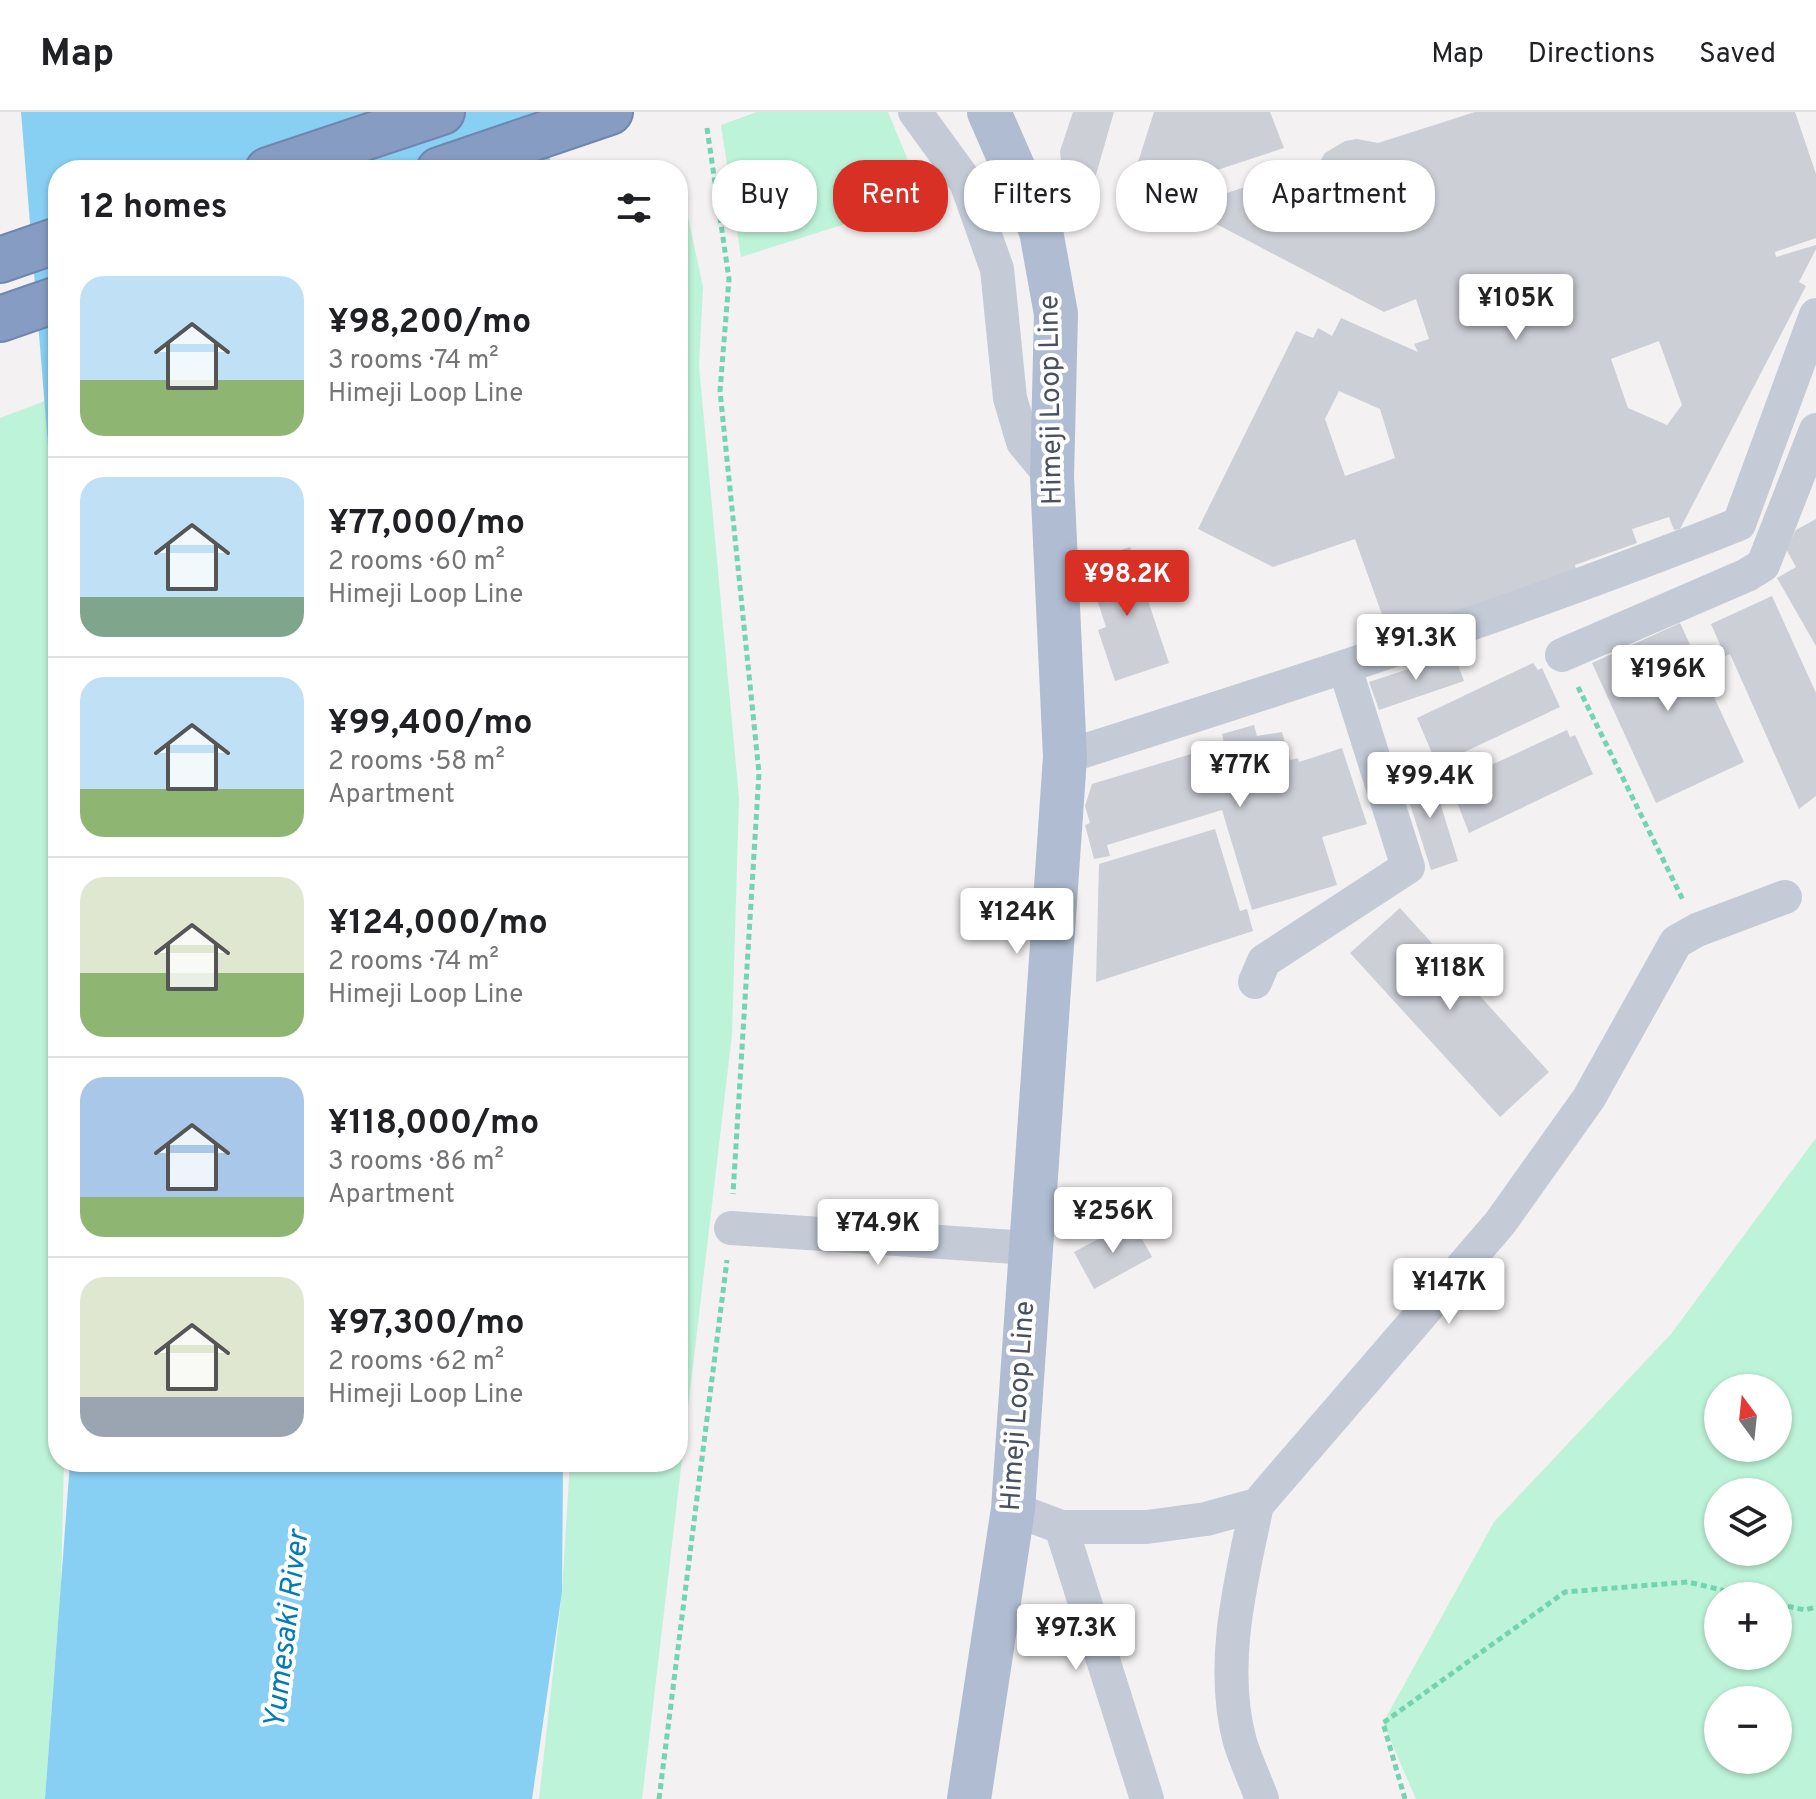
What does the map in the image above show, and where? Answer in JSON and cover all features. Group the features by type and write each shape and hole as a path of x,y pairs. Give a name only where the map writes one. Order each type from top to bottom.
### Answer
{"highway":[{"path":"298,160 442,112"},
{"path":"468,160 610,112"},
{"path":"0,260 48,243"},
{"path":"0,319 48,302"}],"main road":[{"name":"Himeji Loop Line","path":"969,1799 1013,1509 1065,757 1052,477 1056,314 1041,231 989,112"}],"street":[{"path":"915,112 966,182 997,269 1010,398 1023,442 1052,477"},
{"path":"1065,757 1345,668 1586,585 1739,524 1816,315"},
{"path":"1562,655 1747,575 1763,565 1816,430"},
{"path":"1255,982 1264,961 1408,867 1345,668"},
{"path":"1262,1799 1240,1741 1233,1640 1239,1588 1257,1505 1500,1223 1589,1098 1676,942 1697,930 1785,897"},
{"path":"731,1228 1029,1248"},
{"path":"1013,1509 1061,1527 1147,1527 1206,1519 1257,1505"},
{"path":"1061,1527 1147,1799"}],"path":[{"path":"659,1799 731,1228 759,773 720,391 729,279 707,128"},
{"path":"1562,655 1697,930"},
{"path":"1405,1799 1383,1723 1565,1592 1688,1582 1704,1586"},
{"path":"1792,1607 1805,1610 1816,1607"}],"green space":[{"path":"757,112 888,112 908,160 833,160 833,228 741,257 737,232 817,232 817,160 726,160 721,125"},
{"path":"688,217 703,287 699,366 739,798 732,1034 688,1408"},
{"path":"45,401 48,443 48,1472 64,1472 61,1584 45,1799 0,1799 0,418"},
{"path":"1816,1138 1816,1799 1416,1799 1383,1723 1494,1522 1671,1334"},
{"path":"569,1472 680,1472 642,1799 539,1799 562,1592"}],"water":[{"path":"21,112 541,112 550,160 48,160 48,445"},
{"name":"Yumesaki River","path":"69,1472 563,1472 562,1592 532,1799 45,1799"}],"building":[{"path":"1073,112 1114,112 1100,161 1061,160 1060,151"},
{"path":"1154,112 1270,112 1284,148 1227,167 1227,160 1139,160"},
{"path":"1475,112 1795,112 1816,174 1816,238 1775,252 1776,257 1816,245 1799,282 1806,286 1680,529 1674,530 1669,517 1632,529 1637,543 1575,565 1577,575 1390,637 1355,539 1273,567 1198,529 1296,331 1313,338 1318,328 1332,336 1341,318 1418,352 1414,344 1429,339 1416,299 1384,312 1227,230 1227,193 1243,188 1243,232 1435,232 1435,160 1321,160 1325,153 1345,141 1357,139 1378,143","holes":["1659,341 1682,405 1667,425 1628,408 1611,359","1339,391 1380,409 1395,458 1345,476 1325,419"]},
{"path":"1816,519 1816,646 1777,578 1796,567 1786,549 1796,530"},
{"path":"1130,547 1169,663 1115,681 1098,630 1106,627 1095,593 1104,590 1093,559"},
{"path":"1772,596 1816,693 1816,796 1799,809 1730,654 1725,656 1711,624"},
{"path":"1680,623 1744,762 1656,803 1592,663"},
{"path":"1454,654 1464,681 1379,710 1369,682"},
{"path":"1533,663 1538,670 1542,668 1560,707 1437,765 1417,718"},
{"path":"1254,725 1257,736 1282,732 1290,760 1298,758 1299,762 1342,748 1367,824 1322,837 1337,885 1252,910 1222,810 1107,845 1110,856 1094,859 1085,825 1090,823 1085,806 1092,784 1224,744 1222,734"},
{"path":"1567,730 1570,737 1575,735 1593,774 1469,833 1450,784"},
{"path":"1430,770 1458,861 1431,870 1402,779"},
{"path":"1215,829 1240,911 1247,909 1253,931 1096,982 1099,864"},
{"path":"1400,908 1549,1072 1500,1117 1350,953"},
{"path":"1132,1221 1152,1257 1094,1289 1074,1252"}]}
